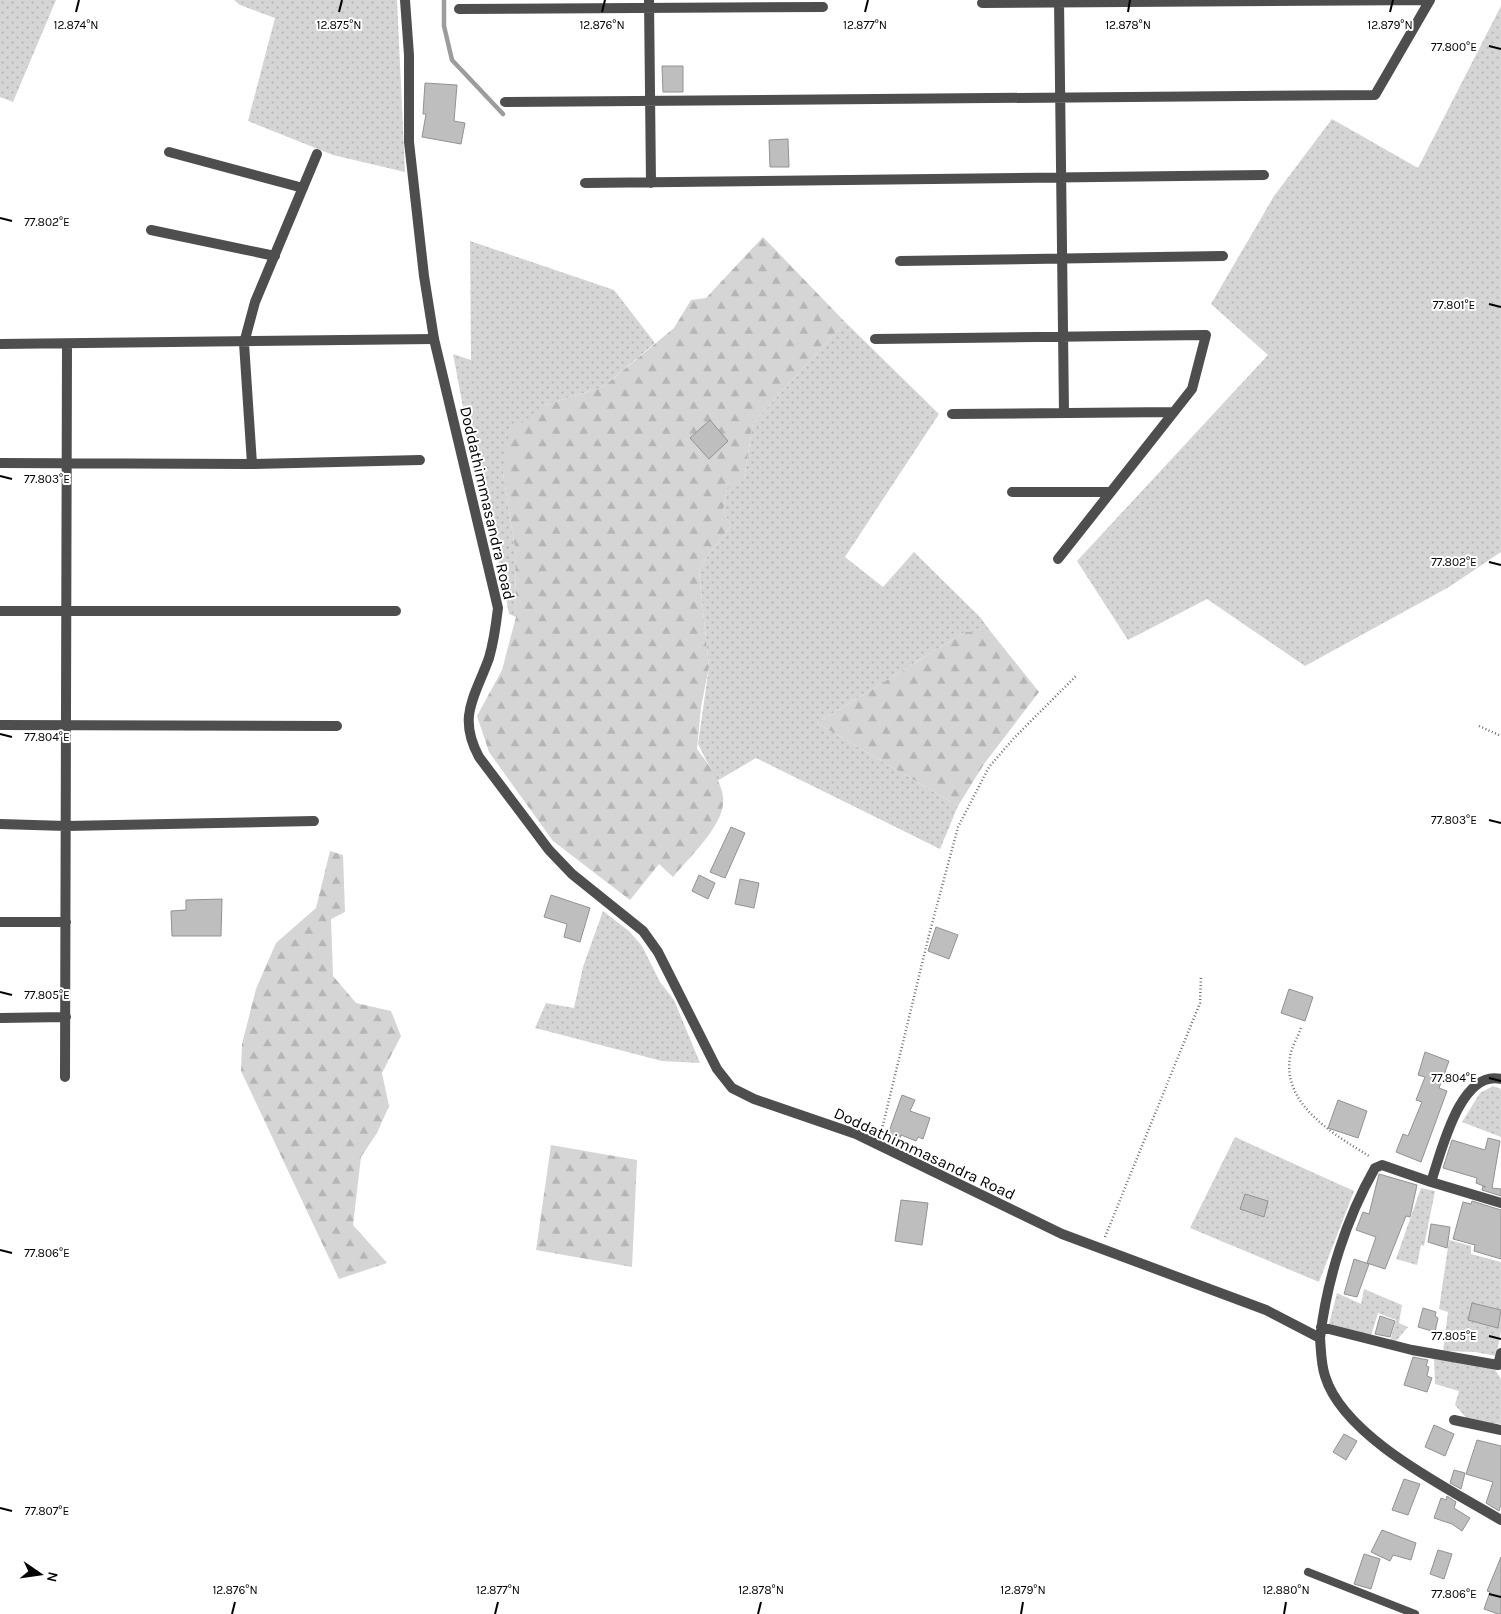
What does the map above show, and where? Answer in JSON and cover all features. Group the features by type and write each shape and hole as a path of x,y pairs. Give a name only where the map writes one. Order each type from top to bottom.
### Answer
{"street":[{"name":"Doddathimmasandra Road","path":"405,0 409,55 410,142 424,276 434,339 498,608 495,636 470,704 467,726 471,742 479,757 549,850 572,874 643,930 658,952 716,1068 732,1088 754,1099 832,1124 878,1144 1007,1209 1100,1250 1266,1310 1320,1333 1499,1367"},
{"path":"982,3 1430,0"},
{"path":"505,102 1375,95 1430,0"},
{"path":"1059,1 1064,413"},
{"path":"649,4 650,183"},
{"path":"459,9 649,4 823,7"},
{"path":"169,152 303,188"},
{"path":"252,464 244,343 255,302 317,154"},
{"path":"585,183 1264,175"},
{"path":"151,230 275,256"},
{"path":"900,261 1223,256"},
{"path":"875,340 1206,335 1192,389 1058,559"},
{"path":"0,344 244,343 434,339"},
{"path":"65,1077 67,344"},
{"path":"952,414 1174,412"},
{"path":"0,464 252,464 420,460"},
{"path":"1012,492 1111,492"},
{"path":"0,611 396,611"},
{"path":"0,725 337,726"},
{"path":"0,824 66,826 314,822"},
{"path":"0,922 66,922"},
{"path":"0,1018 66,1017"},
{"path":"1431,1182 1454,1114 1477,1083 1494,1077 1501,1079"},
{"path":"1501,1203 1379,1166 1375,1168 1360,1194 1338,1254 1320,1333 1325,1376 1337,1400 1355,1423 1381,1447 1501,1520"},
{"path":"1499,1367 1501,1353"},
{"path":"1454,1420 1501,1430"}],"lane":[{"path":"1308,1572 1415,1614"}],"path":[{"path":"878,1144 929,935 958,827 989,767 1014,738 1076,676"},
{"path":"1479,726 1501,736"},
{"path":"1100,1250 1200,1003 1201,977"},
{"path":"1302,1028 1290,1056 1290,1080 1298,1097 1326,1130 1370,1157 1379,1166"}],"green space":[{"path":"0,0 56,0 13,102 0,97"},
{"path":"234,0 397,0 405,172 333,155 248,121 275,18 240,5"},
{"path":"1501,6 1501,552 1449,587 1305,666 1207,599 1128,640 1077,561 1268,355 1211,304 1274,196 1332,119 1418,168"},
{"path":"763,237 845,322 753,423 744,479 727,488 723,511 731,526 708,555 699,571 709,667 701,707 697,749 713,772 722,791 723,807 719,818 706,839 673,877 659,864 630,900 553,841 489,752 477,716 502,670 516,617 515,548 503,473 509,433 545,405 603,387 674,328 691,300 706,298"},
{"path":"470,241 614,290 655,343 603,387 545,405 503,473 515,548 516,617 509,614 496,546 475,471 453,354 471,360"},
{"path":"845,322 939,414 845,557 883,587 914,552 980,617 991,632 965,632 817,723 958,806 940,849 756,758 717,781 698,744 709,667 699,571 708,555 731,526 723,511 727,487 744,479 753,423"},
{"path":"965,632 991,632 1039,692 984,764 958,806 817,723"},
{"path":"330,851 343,855 345,912 331,919 333,976 356,1003 391,1011 401,1036 382,1073 389,1106 377,1133 361,1157 353,1225 387,1263 339,1279 241,1071 242,1044 256,989 276,943 316,908"},
{"path":"603,911 629,931 642,946 660,982 674,1000 700,1063 662,1061 535,1028 546,1003 574,1008 583,967"},
{"path":"1493,1086 1501,1089 1501,1137 1462,1122 1480,1093"},
{"path":"1235,1137 1354,1191 1319,1282 1190,1228"},
{"path":"551,1145 637,1160 632,1267 536,1250"},
{"path":"1421,1188 1435,1191 1424,1246 1421,1245 1417,1265 1396,1259"},
{"path":"1449,1240 1471,1246 1471,1254 1501,1262 1501,1331 1496,1356 1475,1352 1443,1351 1448,1312 1439,1309"},
{"path":"1364,1289 1402,1305 1399,1323 1408,1327 1396,1341 1390,1341 1396,1320 1378,1313 1371,1336 1329,1324 1337,1293 1361,1304"},
{"path":"1434,1359 1494,1368 1501,1379 1501,1424 1469,1421 1455,1405 1459,1391 1435,1384"}],"building":[{"path":"662,66 683,66 683,92 663,92"},
{"path":"425,83 457,85 454,121 465,123 461,144 422,137 426,114 423,114"},
{"path":"788,139 789,167 770,167 769,140"},
{"path":"710,420 728,441 709,459 690,438"},
{"path":"731,827 745,833 725,878 710,872"},
{"path":"699,875 715,883 708,899 692,891"},
{"path":"740,879 759,883 754,908 735,904"},
{"path":"551,895 590,908 580,942 564,937 567,924 544,917"},
{"path":"222,899 221,936 172,936 171,911 186,910 186,900"},
{"path":"936,927 958,935 949,959 928,951"},
{"path":"1289,989 1313,997 1305,1021 1281,1013"},
{"path":"1425,1052 1449,1061 1439,1088 1447,1091 1421,1162 1396,1152 1403,1134 1408,1136 1422,1102 1416,1100 1425,1077 1418,1075"},
{"path":"902,1095 915,1100 910,1111 930,1118 923,1139 918,1137 916,1141 901,1135 899,1141 887,1137"},
{"path":"1338,1100 1367,1111 1358,1138 1328,1128"},
{"path":"1488,1138 1500,1141 1492,1188 1501,1189 1501,1196 1482,1190 1483,1186 1486,1187 1476,1183 1477,1178 1443,1168 1452,1140 1485,1150"},
{"path":"1379,1174 1417,1185 1410,1217 1406,1216 1385,1269 1367,1263 1376,1237 1356,1230 1363,1212 1369,1214"},
{"path":"1245,1194 1268,1201 1264,1217 1240,1209"},
{"path":"901,1200 928,1203 922,1245 895,1241"},
{"path":"1472,1201 1501,1210 1501,1259 1474,1251 1475,1245 1453,1239 1463,1202 1471,1204"},
{"path":"1431,1224 1450,1227 1447,1248 1428,1242"},
{"path":"1354,1259 1369,1264 1357,1297 1344,1294"},
{"path":"1472,1303 1501,1310 1498,1328 1468,1320"},
{"path":"1423,1308 1436,1312 1435,1316 1438,1318 1435,1332 1418,1327"},
{"path":"1380,1316 1395,1321 1390,1337 1375,1334"},
{"path":"1413,1357 1428,1360 1426,1366 1429,1367 1427,1376 1432,1378 1427,1392 1404,1385"},
{"path":"1434,1425 1454,1434 1445,1456 1425,1447"},
{"path":"1344,1434 1357,1441 1346,1460 1333,1452"},
{"path":"1477,1440 1501,1446 1501,1504 1499,1511 1486,1503 1493,1482 1466,1474"},
{"path":"1454,1470 1465,1473 1461,1489 1450,1483"},
{"path":"1404,1479 1420,1484 1408,1515 1392,1510"},
{"path":"1447,1496 1456,1502 1454,1508 1470,1518 1462,1531 1452,1524 1434,1518 1441,1498 1446,1500"},
{"path":"1382,1530 1416,1543 1411,1560 1393,1555 1390,1561 1371,1552"},
{"path":"1438,1550 1452,1554 1444,1579 1430,1574"},
{"path":"1364,1554 1380,1559 1371,1589 1354,1584"},
{"path":"1501,1557 1501,1614 1498,1614 1484,1609 1490,1592 1487,1591"}],"waterway":[{"path":"444,0 444,26 452,60 503,114"}]}
